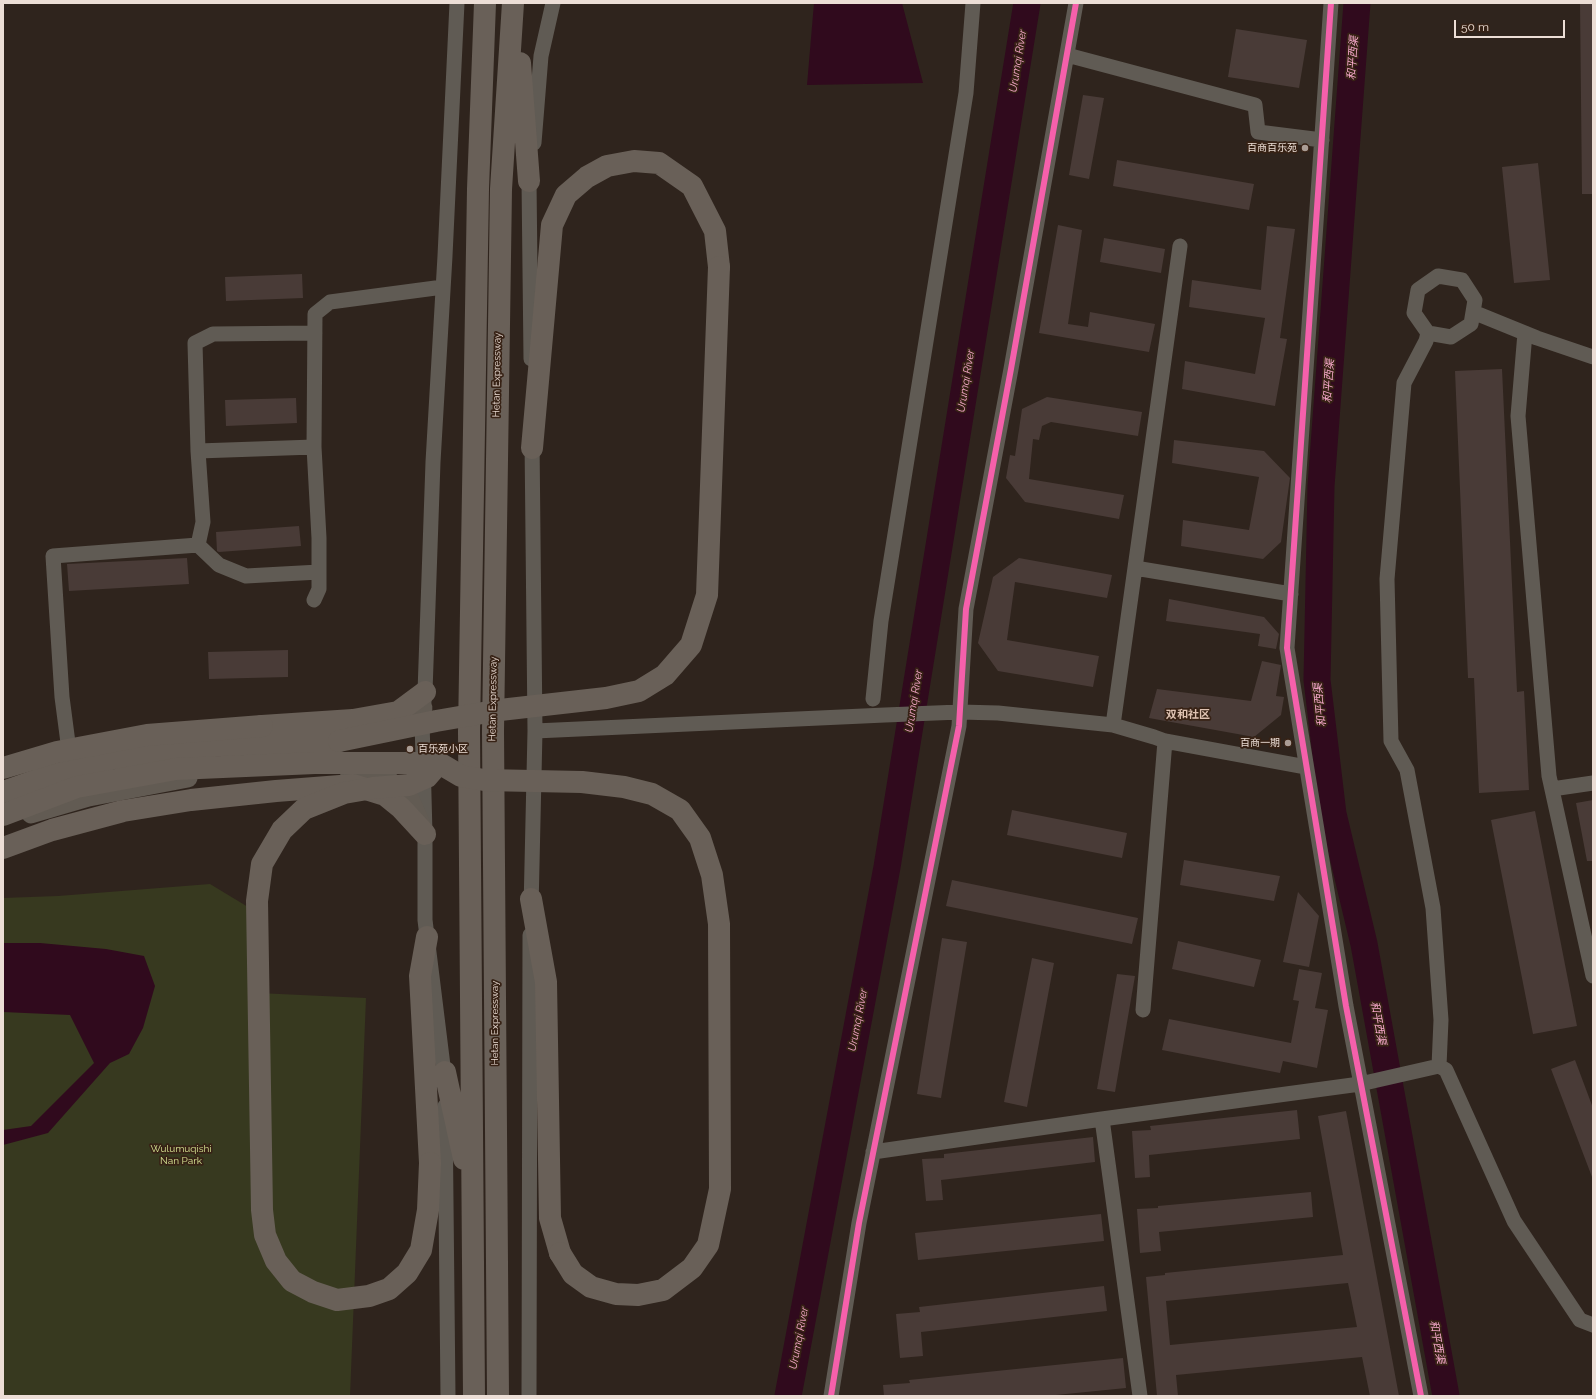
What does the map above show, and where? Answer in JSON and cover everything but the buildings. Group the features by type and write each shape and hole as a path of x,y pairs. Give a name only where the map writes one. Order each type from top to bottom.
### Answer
{"highway":[{"path":"474,1396 469,732 478,189 485,3"},
{"path":"514,3 529,181"},
{"name":"Hetan Expressway","path":"498,1396 493,731 501,189 514,3"},
{"path":"3,792 43,778 111,759 214,746 338,742 436,721 500,710 606,698 639,691 665,675 691,645 707,595 718,267 715,231 692,186 658,163 634,161 607,166 587,177 566,195 552,225 532,448"},
{"path":"3,768 57,752 147,735 353,720 398,712 424,700"},
{"path":"3,815 77,787 176,769 315,763 439,763 461,776 484,780 582,782 624,787 652,794 680,810 700,838 712,875 719,924 720,1189 708,1245 692,1268 663,1290 638,1295 616,1294 591,1287 573,1274 560,1253 550,1218 546,982 531,899"},
{"path":"427,937 420,976 430,1163 428,1210 421,1250 407,1273 388,1289 369,1296 337,1300 313,1292 292,1281 276,1261 265,1235 262,1210 257,901 262,864 282,830 304,809 344,793 372,788 409,785 427,778 439,763"},
{"path":"3,848 52,830 123,811 191,800 276,790 353,785 384,795 402,808 425,834"},
{"path":"445,1072 473,1197"}],"main road":[{"path":"3,783 31,771 95,756 180,741 238,736 350,732 400,722 424,700"},
{"path":"3,823 89,797 191,777 288,770 343,768 372,774 390,781 410,799 425,834"}],"street":[{"path":"448,1396 445,1072 425,920 425,834 422,720 433,462 443,288 456,3"},
{"path":"529,1396 531,899 535,731 529,181 537,115 541,56 553,3"},
{"path":"873,699 881,621 966,93 973,3"},
{"path":"831,1396 859,1223 959,726 966,609 1011,369 1076,3"},
{"path":"1331,3 1287,648 1346,1006 1421,1396"},
{"path":"1067,55 1255,105 1258,132 1322,140"},
{"path":"1113,725 1180,246"},
{"path":"1438,276 1462,280 1476,300 1471,324 1451,337 1428,333 1414,313 1418,290 1438,276"},
{"path":"314,600 319,589 319,538 314,448 315,314 330,302 443,288"},
{"path":"1473,312 1525,333 1593,357"},
{"path":"198,545 203,522 198,451 195,342 213,334 315,333"},
{"path":"1428,333 1426,341 1404,383 1387,579 1391,741 1407,770 1433,908 1441,1020 1433,1067"},
{"path":"1525,333 1518,416 1549,776 1593,976"},
{"path":"198,451 314,448"},
{"path":"70,762 62,697 53,556 198,545 219,565 246,576 319,572"},
{"path":"1135,568 1291,594"},
{"path":"535,731 960,712 998,713 1113,725 1164,741 1306,767"},
{"path":"1143,1010 1164,741"},
{"path":"1552,790 1593,783"},
{"path":"873,1152 1361,1084 1433,1067 1446,1070 1514,1221 1580,1320 1593,1325"},
{"path":"1102,1119 1140,1396"}],"green space":[{"name":"Wulumuqishi Nan Park","path":"210,884 253,910 258,993 366,998 350,1396 3,1396 3,898 58,896"}],"shaded area":[{"path":"814,3 902,3 923,83 807,85"},
{"path":"3,943 40,943 106,949 144,956 155,986 143,1028 129,1054 110,1063 48,1133 3,1145 3,1130 31,1126 94,1063 70,1015 3,1012"}],"waterway":[{"name":"Urumqi River","path":"788,1396 887,867 1027,3"},
{"name":"和平西渠","path":"1357,3 1321,486 1317,680 1333,814 1364,944 1446,1396"}],"cycle path":[{"path":"831,1396 859,1223 959,726 966,609 1011,369 1076,3"},
{"path":"1331,3 1287,648 1346,1006 1421,1396"}],"place":[{"name":"百商百乐苑","path":"1305,148"},
{"name":"百商一期","path":"1288,743"},
{"name":"百乐苑小区","path":"410,749"}],"district":[{"name":"双和社区","path":"1188,715"}]}
